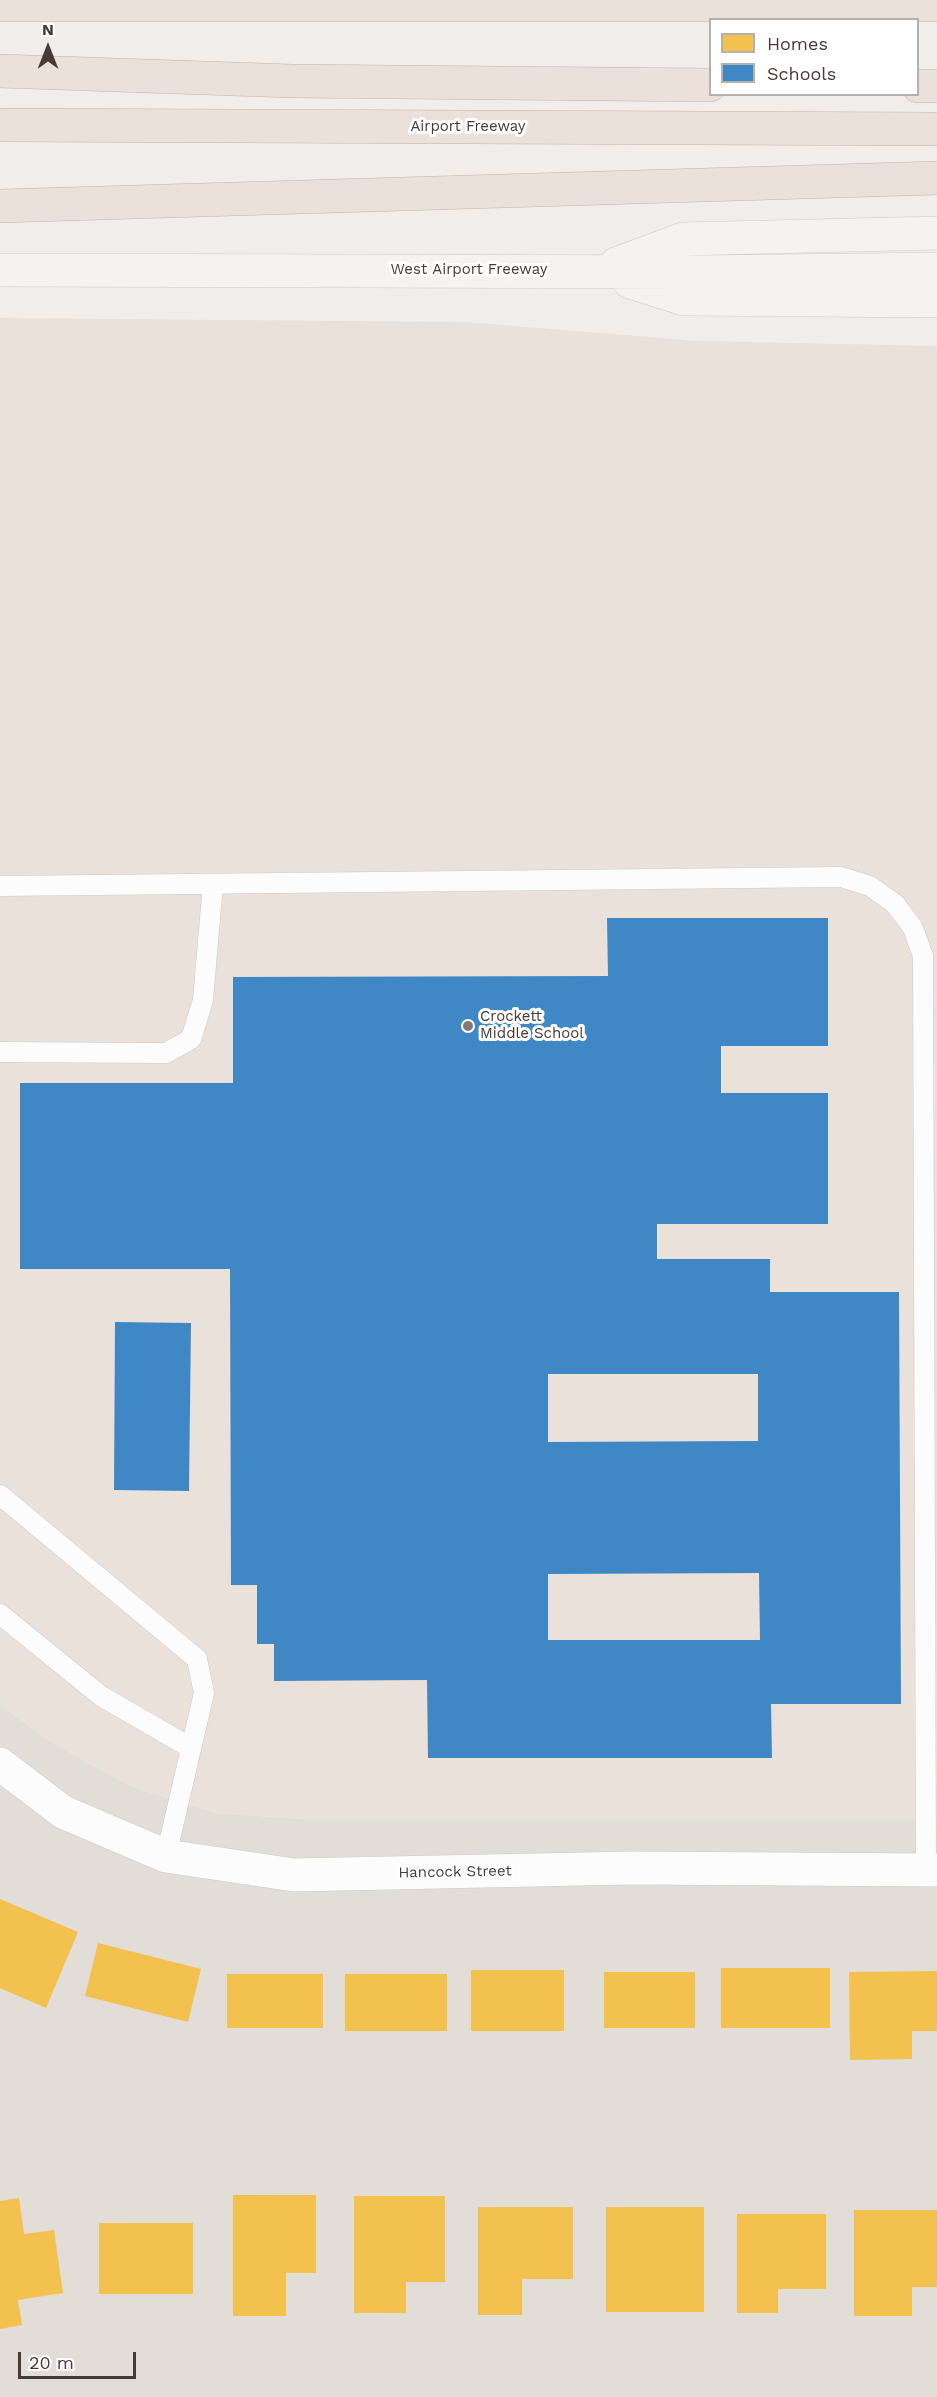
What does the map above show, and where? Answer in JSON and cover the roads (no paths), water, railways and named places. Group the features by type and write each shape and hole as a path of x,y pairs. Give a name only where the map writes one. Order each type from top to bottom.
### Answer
{"highway":[{"path":"0,4 937,4"},
{"path":"0,71 292,81 709,85"},
{"path":"919,86 937,86"},
{"name":"Airport Freeway","path":"0,125 937,129"},
{"path":"0,206 937,177"}],"main road":[{"path":"597,271 683,239 937,233"},
{"name":"West Airport Freeway","path":"0,270 937,269"},
{"path":"597,271 684,299 937,302"}],"street":[{"name":"Hancock Street","path":"0,1764 63,1812 166,1856 294,1875 631,1868 932,1870"}],"lane":[{"path":"0,886 841,877 870,886 894,904 913,928 923,956 932,1870"},
{"path":"0,1052 166,1053 191,1039 203,1000 213,884"},
{"path":"0,1495 197,1659 204,1693 166,1856"},
{"path":"0,1614 101,1696 191,1748"}],"place":[{"name":"Crockett Middle School","path":"468,1026"}]}
